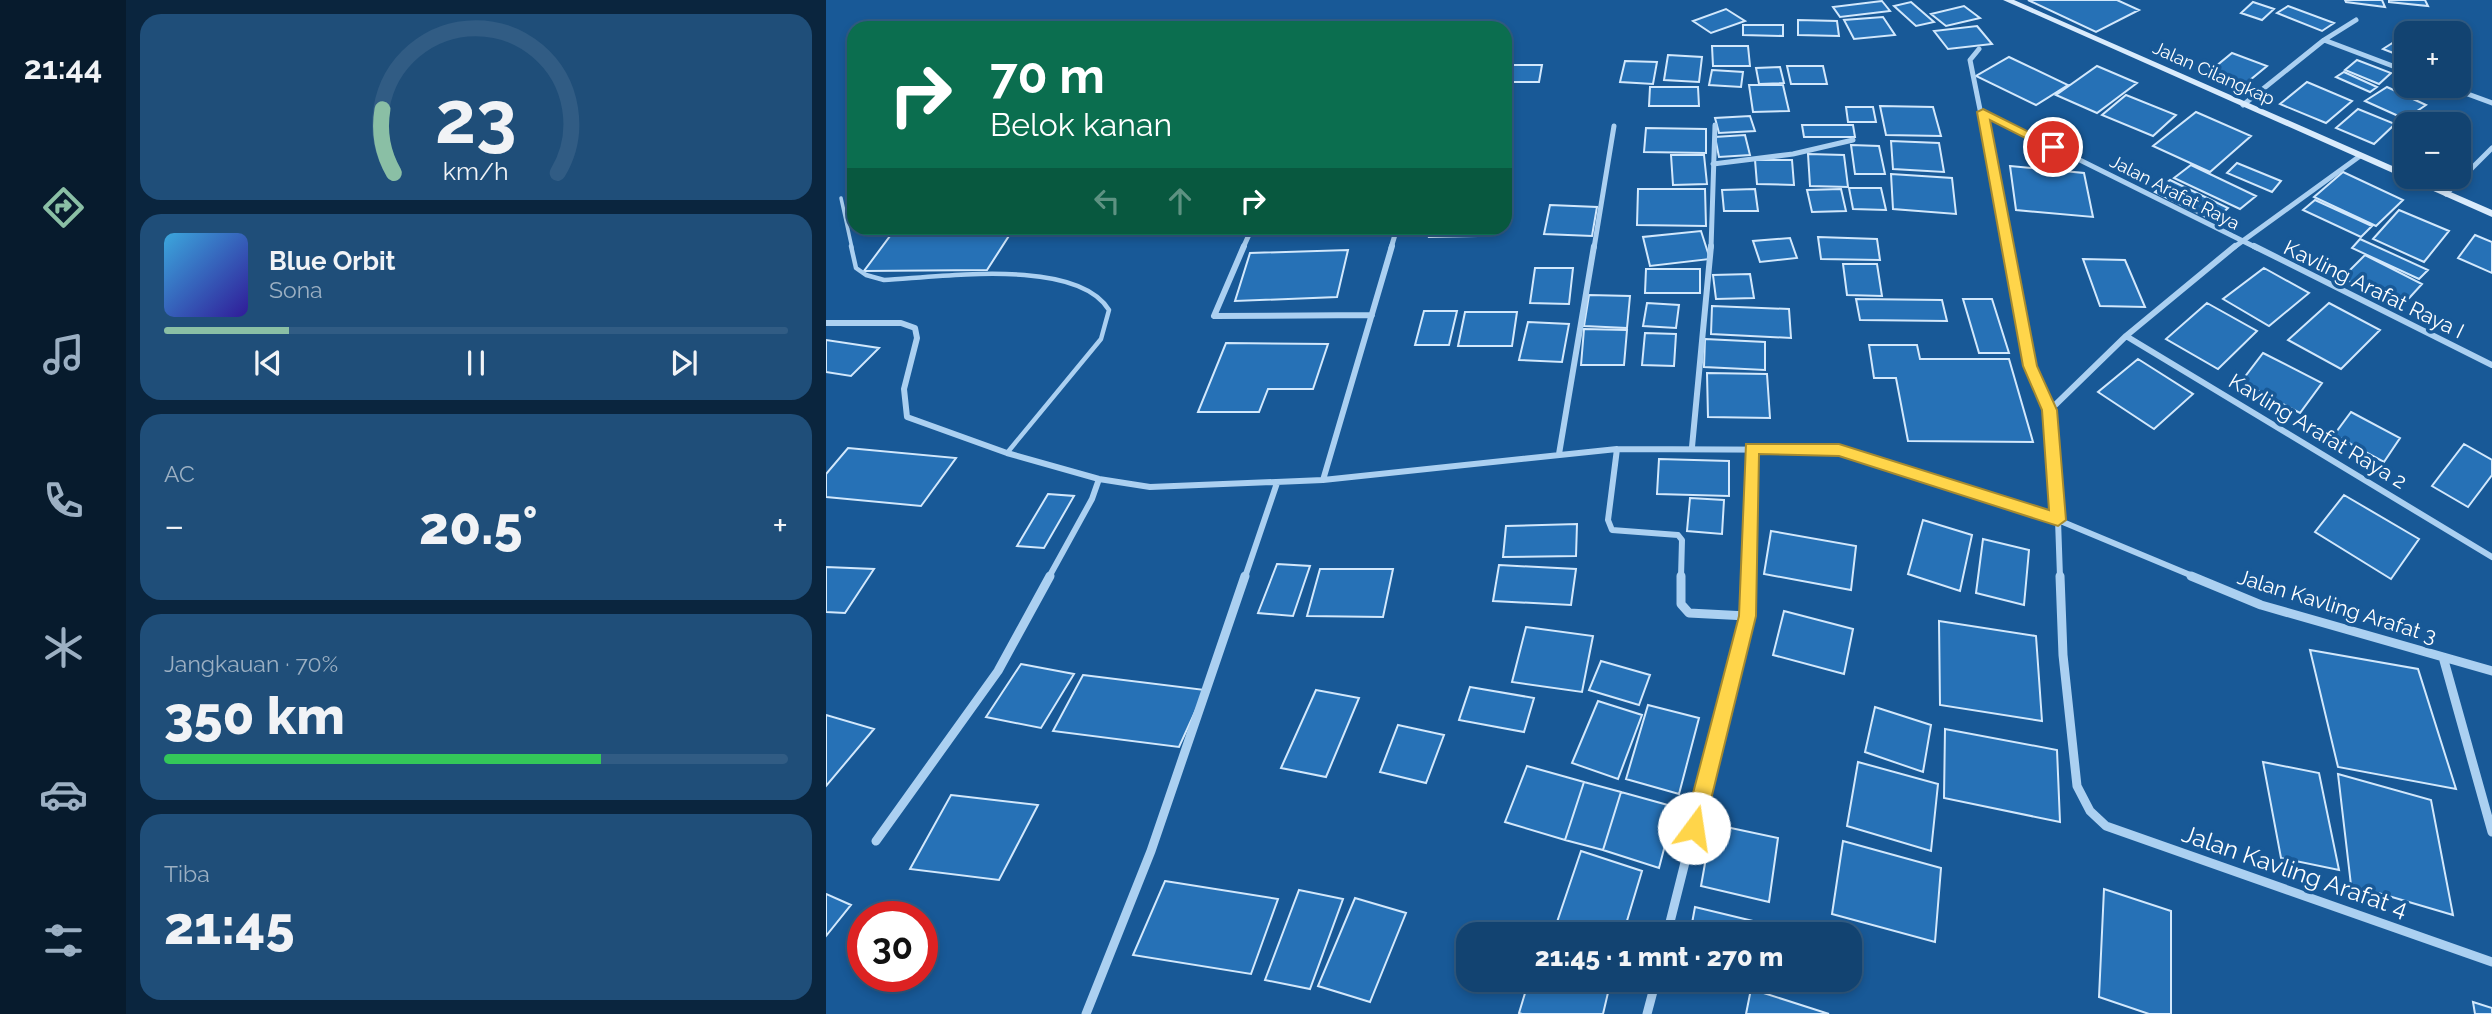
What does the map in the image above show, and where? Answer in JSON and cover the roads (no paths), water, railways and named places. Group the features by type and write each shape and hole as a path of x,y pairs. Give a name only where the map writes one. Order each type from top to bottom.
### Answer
{"street":[{"name":"Jalan Cilangkap","path":"2007,0 2394,170"},
{"path":"2243,105 2324,40 2356,20"},
{"path":"2324,40 2394,66"},
{"path":"1979,50 1970,60 1971,75 1983,112 2030,366 2050,410 2058,520"},
{"path":"2471,95 2492,103"},
{"name":"Jalan Arafat Raya","path":"1983,112 2242,241"},
{"path":"1559,454 1614,125"},
{"path":"1692,447 1710,276 1715,125"},
{"path":"1713,164 1793,154 1853,140"},
{"path":"2446,194 2492,148"},
{"path":"2050,410 2126,336 2242,241 2360,156"},
{"name":"Jalan Cilangkap","path":"2435,189 2492,214"},
{"path":"1249,235 1214,316 1372,315"},
{"path":"1323,480 1395,235"},
{"name":"Kavling Arafat Raya I","path":"2242,241 2492,365"},
{"name":"Jalan Kavling Arafat 3","path":"826,323 901,323 915,328 916,338 904,389 907,417 1007,453 1099,479 1150,487 1277,483 1618,449 1692,447 1839,450 2058,520 2261,605 2492,671"},
{"name":"Kavling Arafat Raya 2","path":"2126,336 2492,556"},
{"path":"1670,922 1747,616 1752,448"},
{"path":"1618,449 1608,520 1612,530 1678,535 1682,540 1681,604 1684,610 1689,613 1747,616"},
{"path":"876,841 998,671 1092,499 1099,479"},
{"path":"1086,1014 1151,851 1277,483"},
{"name":"Jalan Kavling Arafat 4","path":"2058,520 2063,655 2077,786 2090,811 2106,826 2492,962"},
{"path":"2443,657 2492,832"},
{"path":"1647,1014 1653,992"}],"lane":[{"path":"841,198 847,226"},
{"path":"849,235 856,268 866,275 884,280 1024,275 1066,281 1100,296 1109,310 1101,339 1007,453"}]}
